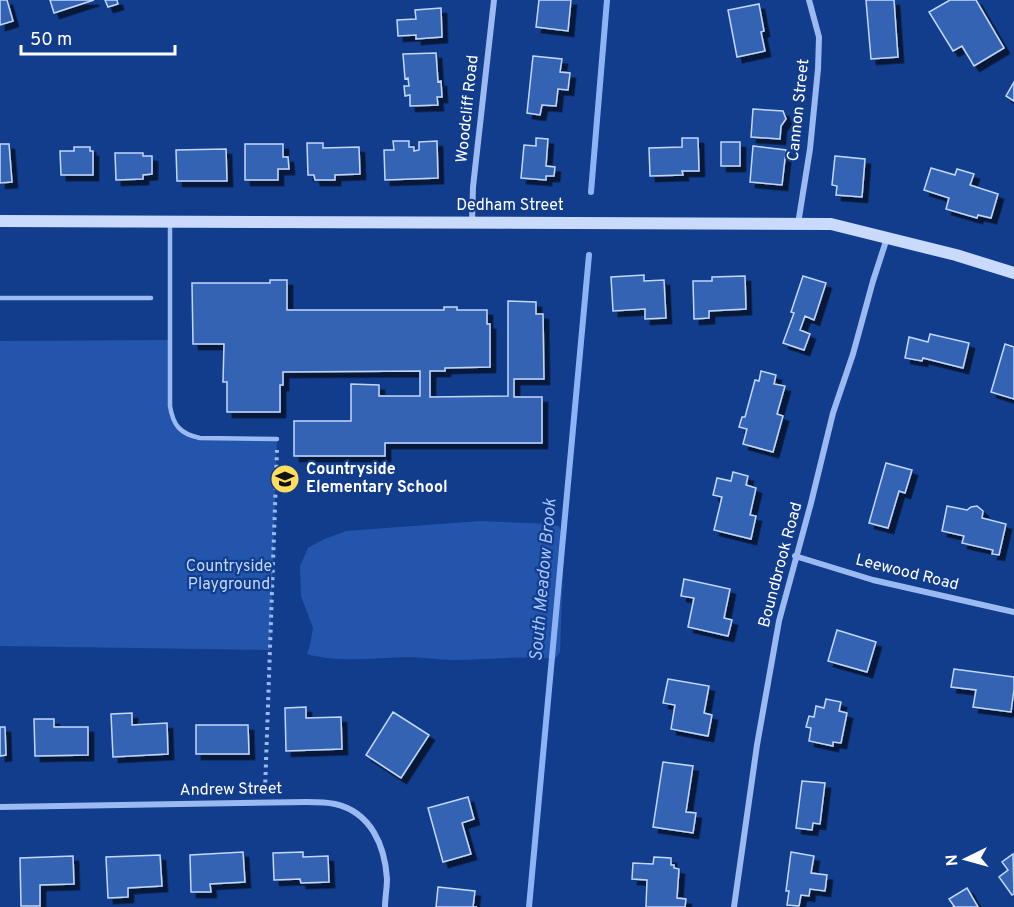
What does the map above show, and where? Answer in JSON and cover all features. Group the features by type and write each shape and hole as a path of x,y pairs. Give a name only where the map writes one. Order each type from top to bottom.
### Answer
{"main road":[{"name":"Dedham Street","path":"0,221 831,224 956,255 1014,273"}],"street":[{"name":"Woodcliff Road","path":"472,222 473,187 494,0"},
{"name":"Cannon Street","path":"798,224 810,149 818,69 819,37 809,0"},
{"name":"Boundbrook Road","path":"734,907 757,745 778,621 833,413 887,238"},
{"name":"Leewood Road","path":"795,556 873,580 1014,612"},
{"name":"Andrew Street","path":"0,807 264,802 336,804 362,817 378,838 383,851 387,881 385,907"}],"lane":[{"path":"170,223 171,416 182,432 190,436 277,439"},
{"path":"0,298 151,298"}],"path":[{"path":"264,802 277,439"}],"green space":[{"name":"Countryside Playground","path":"170,340 170,406 175,424 190,436 277,439 270,650 0,646 0,341"},
{"path":"481,521 559,526 564,540 560,652 555,659 454,660 408,657 344,659 307,654 313,628 301,596 300,566 308,548 346,531"}],"building":[{"path":"0,0 7,0 13,21 0,25"},
{"path":"50,0 94,0 54,13"},
{"path":"105,0 117,0 118,4 108,7"},
{"path":"539,0 571,0 568,31 536,27"},
{"path":"866,0 894,0 898,57 871,59"},
{"path":"950,0 976,0 1004,48 974,66 962,46 953,51 929,12"},
{"path":"759,4 765,51 737,57 728,10"},
{"path":"441,8 442,37 416,39 416,35 398,36 397,20 416,19 415,10"},
{"path":"436,53 438,82 441,81 442,97 437,97 438,105 410,106 410,95 405,96 404,86 409,86 408,78 405,79 403,54"},
{"path":"533,56 562,59 560,72 570,73 568,90 558,89 556,106 542,105 540,115 527,113"},
{"path":"1014,82 1014,101 1006,96"},
{"path":"753,109 783,111 786,119 781,126 780,139 751,137"},
{"path":"536,138 548,139 546,166 555,167 554,176 546,176 546,180 521,178 524,145 536,146"},
{"path":"682,138 698,138 699,171 682,171 683,175 650,176 649,148 682,147"},
{"path":"393,141 409,141 409,147 414,147 414,151 419,150 419,142 437,141 438,178 385,180 384,150 394,150"},
{"path":"721,142 740,142 740,166 721,166"},
{"path":"307,143 323,143 323,148 359,147 360,174 335,175 335,180 315,180 314,175 308,175"},
{"path":"0,144 9,144 12,182 0,183"},
{"path":"245,144 283,144 283,157 288,157 289,169 278,169 278,180 245,180"},
{"path":"753,146 786,150 782,185 750,182"},
{"path":"74,147 90,147 90,151 93,151 93,175 61,175 60,151 74,151"},
{"path":"226,149 227,181 177,181 176,150"},
{"path":"115,153 143,153 143,156 152,156 152,174 143,175 143,179 116,180"},
{"path":"835,156 865,159 862,197 836,195 837,186 832,185"},
{"path":"931,168 955,175 957,169 974,174 970,185 998,194 991,218 978,215 977,218 946,209 949,198 924,190"},
{"path":"644,275 644,281 664,280 666,318 645,319 645,309 613,311 611,277"},
{"path":"745,276 746,309 709,311 709,318 694,319 693,281 712,281 712,277"},
{"path":"803,276 826,283 814,320 805,316 800,330 810,334 804,350 783,343 794,313 791,312"},
{"name":"Countryside Elementary School","path":"270,280 287,280 287,310 444,310 444,307 457,307 457,310 487,310 487,324 490,324 490,367 445,368 445,371 430,371 430,397 508,396 508,301 536,302 536,314 543,314 544,379 514,379 514,397 542,397 542,443 385,443 385,456 294,456 294,421 351,421 351,384 379,385 379,396 420,396 420,371 283,372 283,385 280,385 280,412 227,412 227,382 223,382 224,344 193,344 192,283 270,283"},
{"path":"930,334 969,343 963,368 923,358 922,361 905,358 909,337 928,342"},
{"path":"1005,344 1014,347 1014,399 991,392"},
{"path":"761,371 776,375 774,384 785,386 777,414 783,416 773,452 743,444 747,429 739,427 742,417 745,417 755,380 759,381"},
{"path":"886,463 912,470 905,493 899,491 888,528 869,523"},
{"path":"733,472 748,476 746,485 756,488 750,515 756,516 751,539 714,530 722,497 713,495 717,478 731,481"},
{"path":"947,506 967,510 977,506 983,511 982,518 1006,524 999,555 992,554 993,550 962,543 964,536 942,531"},
{"path":"684,579 730,589 724,618 732,620 728,636 688,627 694,598 681,596"},
{"path":"837,630 876,642 867,672 828,661"},
{"path":"954,669 1014,677 1011,712 973,707 976,690 951,687"},
{"path":"668,679 709,686 704,713 712,715 708,736 671,729 675,705 663,703"},
{"path":"826,699 841,702 839,711 847,713 841,743 833,742 833,746 809,741 811,728 806,727 809,716 814,717 816,706 824,708"},
{"path":"306,707 306,718 341,717 342,749 286,751 285,708"},
{"path":"393,712 429,735 401,778 366,755"},
{"path":"132,713 132,725 167,723 168,754 113,757 111,714"},
{"path":"34,719 54,719 54,727 88,727 88,755 35,756"},
{"path":"196,725 248,725 249,754 196,754"},
{"path":"0,727 5,727 6,755 0,756"},
{"path":"663,762 693,766 686,812 696,813 693,833 653,827"},
{"path":"802,781 825,783 820,824 813,823 812,830 796,828"},
{"path":"468,797 474,819 462,823 471,854 443,862 428,808"},
{"path":"243,852 245,882 210,884 211,892 191,892 190,855"},
{"path":"303,852 303,857 328,856 329,882 301,883 300,879 274,880 273,853"},
{"path":"791,852 814,856 811,873 827,875 825,891 810,889 809,896 801,895 799,906 787,905 789,891 786,891"},
{"path":"1013,854 1014,894 1012,895 999,877 1008,870 1002,862"},
{"path":"160,855 162,886 128,888 128,897 108,898 106,857"},
{"path":"73,856 74,884 40,885 40,906 21,906 20,858"},
{"path":"654,857 671,858 671,865 679,869 677,898 686,899 685,907 646,907 647,880 632,879 633,863 653,864"},
{"path":"438,887 475,891 473,907 436,907"},
{"path":"967,888 978,907 953,907 949,899"}],"waterway":[{"name":"South Meadow Brook","path":"591,192 607,0"},
{"name":"South Meadow Brook","path":"529,907 589,255"}],"place":[{"name":"Countryside Elementary School","path":"285,479"}]}
